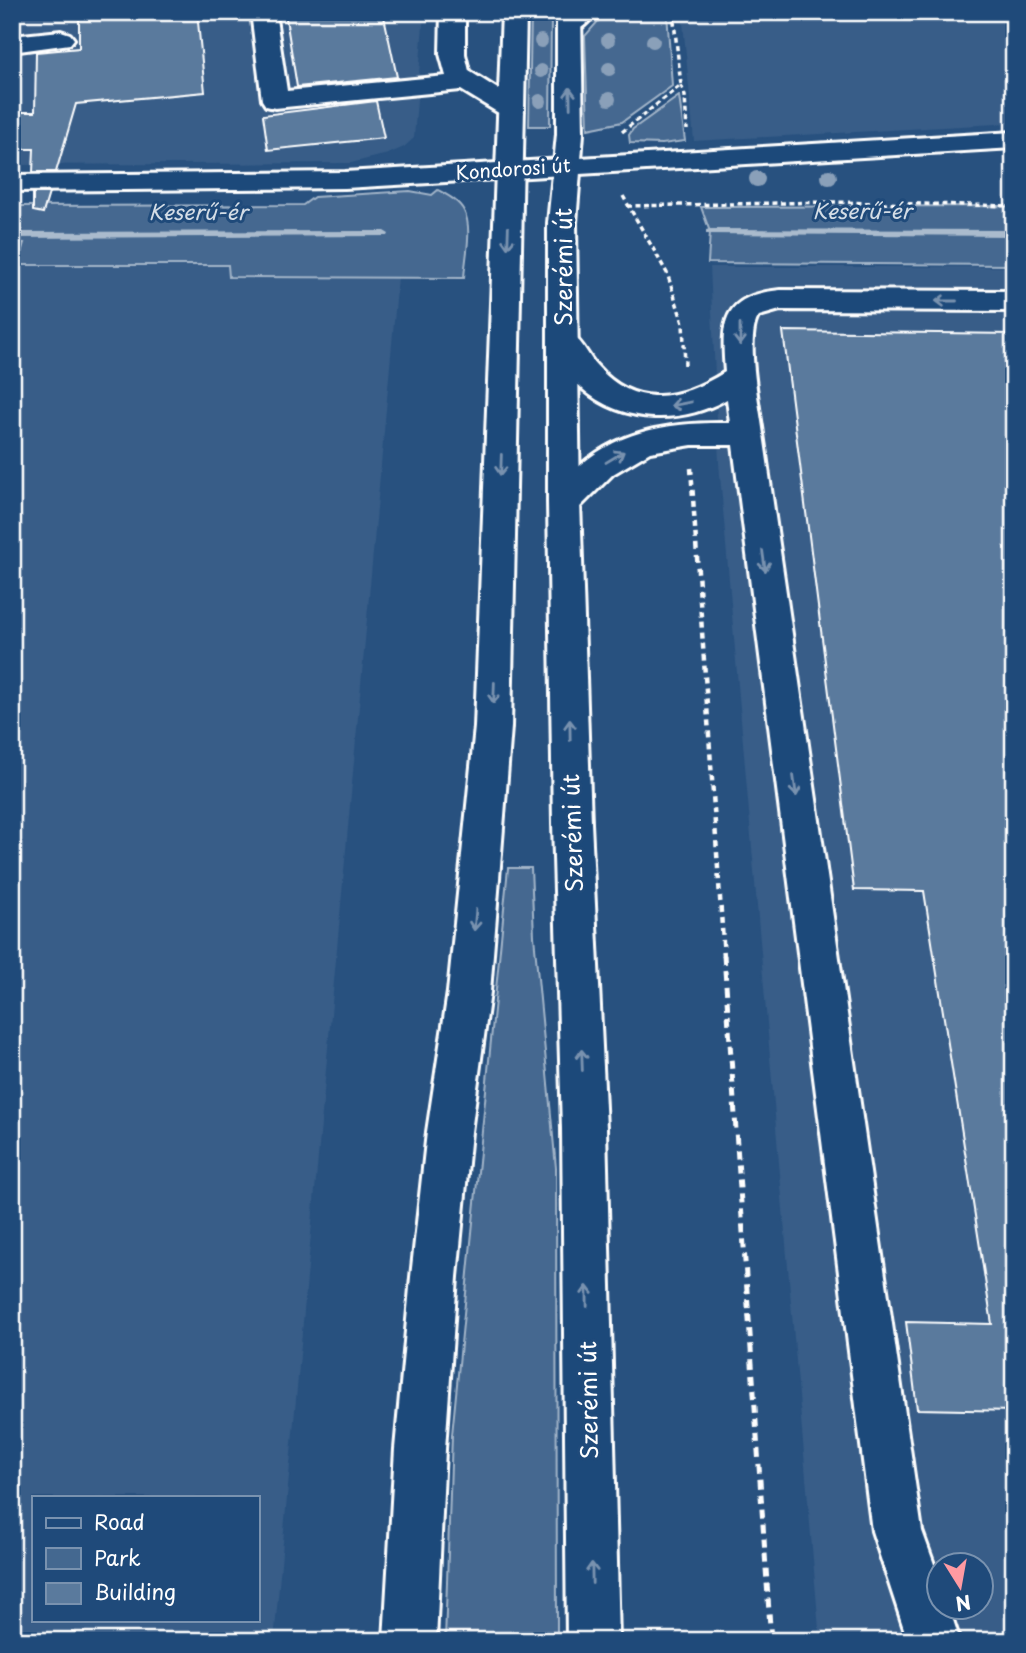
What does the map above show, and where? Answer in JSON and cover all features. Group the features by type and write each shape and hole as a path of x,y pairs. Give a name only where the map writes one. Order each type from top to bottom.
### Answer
{"main road":[{"path":"263,12 275,100 463,82"},
{"path":"453,12 453,70 463,82 511,108"},
{"path":"410,1641 420,1449 434,1277 449,1132 469,992 493,727 514,12"},
{"name":"Szerémi út","path":"574,17 570,134 562,223 564,502 572,823 585,1142 593,1641"},
{"path":"12,44 61,39"},
{"name":"Kondorosi út","path":"12,183 292,182 1014,140"},
{"path":"934,1641 897,1531 747,434 739,328 741,317 755,305 768,301 1014,302"},
{"path":"563,343 587,375 608,392 687,419 747,434"},
{"path":"564,502 607,460 637,444 671,435 716,392 742,376"}],"path":[{"path":"673,12 687,133"},
{"path":"621,133 681,85"},
{"path":"621,188 627,206 667,273 683,323 687,419 771,1641"},
{"path":"627,206 833,202 1014,206"}],"shaded area":[{"path":"12,12 424,12 414,138 404,147 388,154 351,163 12,165"},
{"path":"682,12 1014,12 1014,123 694,141"},
{"path":"12,265 229,265 229,277 398,278 274,1641 12,1641"},
{"path":"710,267 1014,267 1014,1641 820,1641 719,463"}],"green space":[{"path":"531,12 551,12 550,126 529,126"},
{"path":"606,12 667,12 672,86 622,122 588,129 585,36"},
{"path":"679,96 685,141 662,144 630,143 629,135 633,129"},
{"path":"438,190 459,204 467,218 464,278 229,277 228,265 17,265 24,243 12,243 14,206 303,205 314,197 410,191 432,195"},
{"path":"1014,206 1014,265 708,263 710,232 701,207"},
{"path":"508,868 531,868 534,936 556,1168 557,1641 445,1641 452,1435"}],"building":[{"path":"79,12 197,12 205,92 76,104 56,172 33,172 34,149 12,149 12,112 35,112 36,52 79,48"},
{"path":"285,12 383,12 397,77 297,87"},
{"path":"376,101 384,138 268,150 263,115"},
{"path":"33,193 49,193 43,213 33,211"},
{"path":"783,331 1014,334 1014,1411 917,1409 906,1322 992,1324 924,891 854,890"}],"waterway":[{"name":"Keserű-ér","path":"710,232 1014,233"},
{"name":"Keserű-ér","path":"12,235 384,234"}]}
